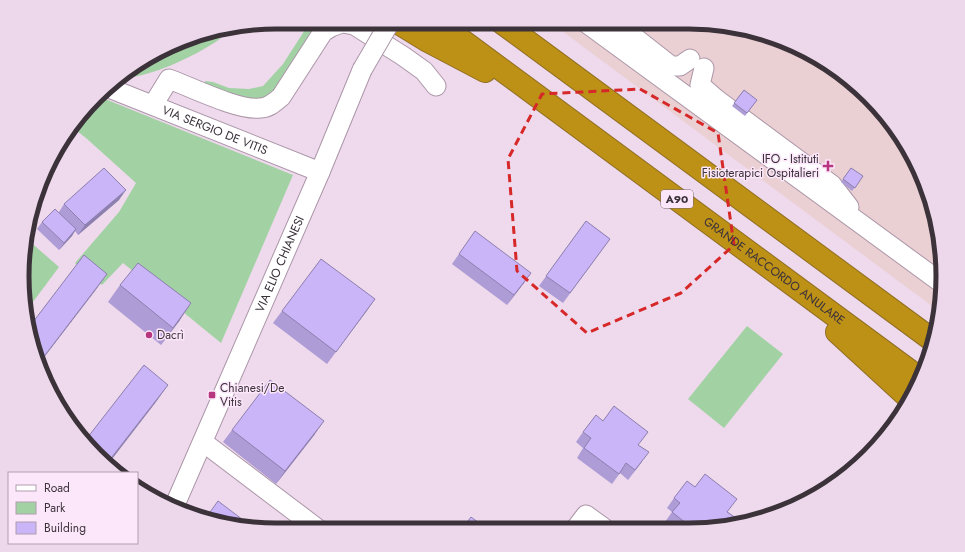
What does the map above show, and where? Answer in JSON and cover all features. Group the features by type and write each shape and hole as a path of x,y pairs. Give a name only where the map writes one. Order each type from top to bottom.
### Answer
{"highway":[{"path":"408,29 552,107"},
{"name":"GRANDE RACCORDO ANULARE","path":"446,29 915,375"},
{"path":"511,29 929,337"},
{"path":"762,262 906,395"},
{"path":"892,310 930,327"}],"street":[{"path":"153,106 169,79 222,100 251,108 262,108 273,104 281,97 323,32 328,29"},
{"path":"360,29 403,56 424,72 436,86"},
{"name":"VIA ELIO CHIANESI","path":"176,502 320,172 362,70 386,29"},
{"path":"595,29 936,279"},
{"path":"624,29 672,66 697,64 700,85 716,99 832,185 848,206 936,271"},
{"name":"VIA SERGIO DE VITIS","path":"113,90 320,172"},
{"path":"203,442 310,523"},
{"path":"580,523 586,515 597,523"}],"highlighted area":[{"path":"640,89 718,133 734,245 681,293 587,333 517,271 508,159 542,94"}],"shaded area":[{"name":"IFO - Istituti Fisioterapici Ospitalieri","path":"559,29 689,29 721,31 753,37 784,48 813,62 839,80 864,101 875,113 903,153 917,181 928,212 934,244 936,276 934,308"}],"green space":[{"path":"306,29 319,29 275,95 259,103 238,99 205,84 205,81 213,82 229,88 249,89 263,86 283,64"},
{"path":"223,35 218,40 196,54 170,66 143,75 130,77 167,54 197,42"},
{"path":"104,99 293,175 221,343 123,263 102,285 75,263 119,212 136,183 77,131 90,113"},
{"path":"31,243 59,267 31,305 29,276"},
{"path":"747,326 783,354 724,428 688,399"}],"building":[{"path":"744,90 757,100 747,113 734,103"},
{"path":"104,168 126,190 85,225 64,204"},
{"path":"851,168 863,176 855,188 843,179"},
{"path":"55,209 76,229 64,243 42,222"},
{"path":"586,221 610,239 570,293 546,276"},
{"path":"475,231 531,273 514,295 459,254"},
{"path":"84,255 107,274 43,358 37,340 34,321"},
{"path":"321,259 375,299 336,352 282,311"},
{"path":"138,263 191,303 173,328 120,285"},
{"path":"144,365 168,385 110,459 88,437"},
{"path":"270,380 324,421 285,471 232,430"},
{"path":"614,406 648,432 638,445 649,452 635,470 626,463 619,474 584,448 591,438 583,432 596,415 603,421"},
{"path":"705,474 737,499 727,512 736,518 721,521 686,523 672,512 680,503 674,498 687,481 695,487"},
{"path":"218,501 244,521 212,515 209,514"},
{"path":"471,517 479,523 466,523"}],"place":[{"name":"IFO - Istituti Fisioterapici Ospitalieri","path":"828,166"},
{"name":"Dacrì","path":"149,335"},
{"name":"Chianesi/De Vitis","path":"212,395"}]}
